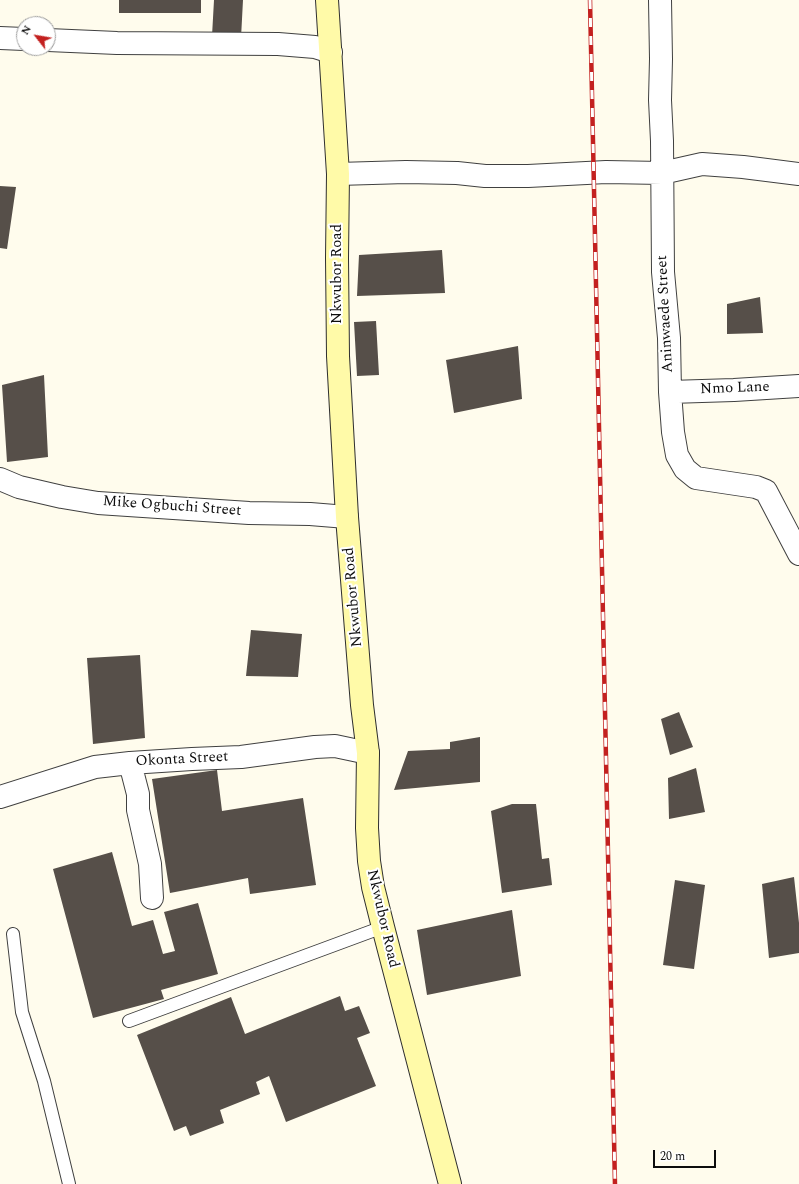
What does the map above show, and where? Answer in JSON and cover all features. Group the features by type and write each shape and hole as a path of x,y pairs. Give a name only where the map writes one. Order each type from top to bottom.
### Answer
{"street":[{"name":"Nkwubor Road","path":"327,0 338,174 338,356 347,517 362,705 368,753 367,828 369,862 373,887 383,927 450,1184"},
{"name":"Aninwaede Street","path":"660,0 663,272 669,338 670,392 673,432 677,455 685,469 696,478 756,487 766,491 799,554"},
{"path":"0,38 16,39"},
{"path":"56,40 278,44 315,47 331,52"},
{"path":"338,174 406,172 457,173 485,176 528,176 606,172 662,173 702,164 743,167 799,174"},
{"name":"Nmo Lane","path":"670,392 799,386"},
{"name":"Mike Ogbuchi Street","path":"0,479 19,487 62,497 98,503 347,517"},
{"name":"Okonta Street","path":"0,797 95,767 192,759 241,758 315,747 336,746 368,753"},
{"path":"130,763 138,794 138,810 150,864 152,898"}],"lane":[{"path":"129,1021 383,927"},
{"path":"12,934 22,1012 44,1081 69,1184"}],"building":[{"path":"119,0 201,0 201,13 119,13"},
{"path":"214,0 243,0 241,38 212,36"},
{"path":"0,186 16,187 7,249 0,248"},
{"path":"442,250 445,293 357,296 359,255"},
{"path":"760,297 763,333 727,334 727,304"},
{"path":"376,321 379,375 357,376 354,322"},
{"path":"518,346 522,399 454,413 446,360"},
{"path":"44,375 48,457 7,462 2,385"},
{"path":"251,630 302,634 298,677 246,676"},
{"path":"140,655 145,738 93,744 87,658"},
{"path":"679,712 693,747 670,755 661,719"},
{"path":"480,737 480,782 394,790 408,751 450,749 450,742"},
{"path":"696,768 705,812 669,819 668,778"},
{"path":"217,770 222,811 303,798 316,885 250,894 248,878 170,893 152,779"},
{"path":"512,804 536,804 542,859 549,858 552,885 502,893 491,811"},
{"path":"112,852 132,926 153,920 163,954 175,951 164,912 198,903 218,974 161,990 164,999 93,1018 53,869"},
{"path":"794,877 799,923 799,953 769,958 762,884"},
{"path":"675,880 705,885 694,969 663,965"},
{"path":"512,910 521,976 427,995 417,930"},
{"path":"340,996 345,1011 359,1006 370,1033 357,1038 376,1086 286,1122 269,1076 256,1082 260,1094 220,1110 224,1123 190,1136 186,1126 174,1131 137,1035 231,997 245,1034"}],"railway":[{"path":"590,0 615,1184"}]}
